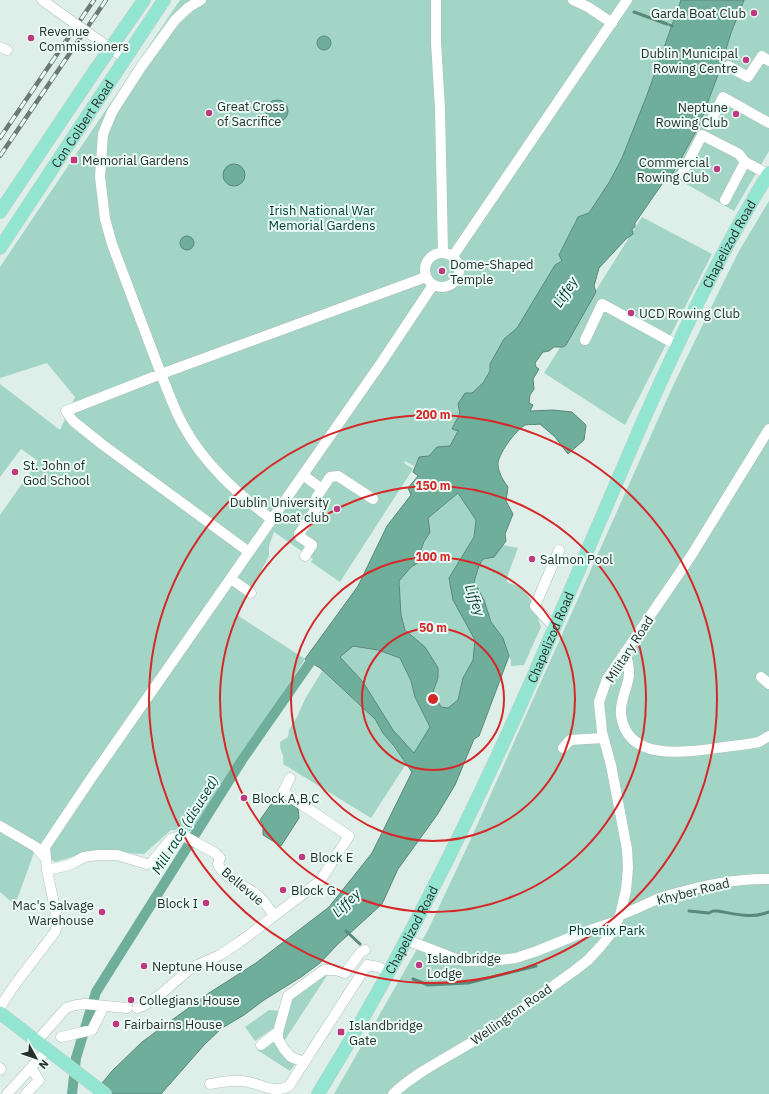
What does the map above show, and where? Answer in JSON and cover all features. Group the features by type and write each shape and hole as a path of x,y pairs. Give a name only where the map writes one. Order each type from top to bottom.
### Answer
{"main road":[{"name":"Con Colbert Road","path":"0,212 144,0"},
{"name":"Con Colbert Road","path":"0,248 164,0"},
{"name":"Chapelizod Road","path":"318,1094 348,1045 407,940 473,806 532,679 677,345 756,193 769,173"},
{"path":"2,1016 37,1040 105,1094"}],"street":[{"path":"42,0 126,59"},
{"path":"201,0 189,7 175,20 141,67 112,112 103,134 100,177 105,219 112,244 161,374 183,425 200,451 219,474 236,492 271,519"},
{"path":"436,0 443,253"},
{"path":"573,0 588,7 612,23"},
{"path":"453,256 627,0"},
{"path":"728,66 748,78 762,56 769,61"},
{"path":"709,125 723,97 769,123"},
{"path":"682,174 702,135 739,154 745,162 769,173"},
{"path":"725,200 745,162"},
{"path":"443,253 453,256 460,270 457,280 453,284 443,287 433,285 426,276 425,269 428,261 434,255 443,253"},
{"path":"249,552 103,445 73,421 66,411 161,374 426,276"},
{"path":"2,1016 16,983 55,932 58,923 45,847 271,519 381,363 433,285"},
{"path":"585,340 602,304 677,345"},
{"name":"Military Road","path":"618,918 626,890 628,868 627,849 614,778 602,732 599,702 607,679 691,556 769,429"},
{"path":"303,475 322,489"},
{"path":"305,556 312,545 300,537 299,534 317,508 316,498 330,477 338,476 373,499"},
{"path":"554,627 535,606 559,550"},
{"path":"230,579 251,593"},
{"path":"626,652 629,673 624,692 621,715 627,732 636,742 650,749 672,752 688,752 759,742 769,736"},
{"path":"563,748 570,740 604,738"},
{"name":"Bellevue","path":"137,1008 145,1005 161,994 191,968 220,955 241,941 320,880 349,836 283,792 290,778"},
{"path":"0,826 36,847 47,864"},
{"name":"Bellevue","path":"47,864 69,865 84,857 98,855 117,855 147,864 151,863 171,840 180,836 186,837 215,853 220,858 218,864 220,868 231,878 257,894 274,916"},
{"name":"Khyber Road","path":"407,940 465,961 516,958 618,918 645,904 663,897 729,882 769,880"},
{"name":"Wellington Road","path":"393,1094 403,1084 416,1075 472,1042 574,971 588,960 601,946 613,931 618,918"},
{"path":"304,1062 297,1060 288,1054 279,1042 278,1032 289,994 324,970 336,970 345,973 361,952 365,950"},
{"path":"210,1084 249,1082 272,1092 284,1091 289,1086 366,965 379,967 389,973"},
{"path":"37,1040 66,1008 85,1004 126,1008"},
{"path":"61,1037 92,1030 102,1006"},
{"path":"261,1045 278,1032"},
{"path":"8,1094 48,1049"},
{"path":"26,1094 39,1080 31,1068"}],"green space":[{"name":"Irish National War Memorial Gardens","path":"180,0 681,0 647,95 622,158 610,181 589,213 578,217 574,223 562,261 555,265 517,328 504,339 490,364 490,371 483,383 472,393 452,429 458,431 450,447 437,447 429,456 419,457 414,466 405,461 404,463 413,469 340,582 311,562 313,559 274,532 269,546 269,556 237,615 305,659 193,831 171,830 144,854 92,851 55,862 36,847 15,905 0,892 0,515 38,461 21,449 0,477 0,384 60,430 75,397 47,363 0,378 0,267"},
{"path":"744,0 769,0 769,151 734,211 672,176 699,126"},
{"name":"Phoenix Park","path":"769,201 769,1094 334,1094 428,930 469,843 672,388 739,251"},
{"name":"UCD Rowing Club","path":"642,217 712,254 625,425 544,373"},
{"path":"458,493 476,520 474,537 449,578 453,600 475,640 473,660 463,678 458,700 448,708 441,707 433,692 438,678 425,647 405,630 401,615 399,581 411,567 428,556 421,550 430,532 428,518"},
{"path":"503,545 518,548 507,577 507,582 523,588 533,603 541,627 524,665 511,666 511,661 503,638 491,622 484,600 474,582 478,565 483,559 494,556"},
{"path":"353,646 378,650 400,658 411,682 415,697 430,727 414,753 393,730 363,682 340,657"},
{"path":"322,671 375,719 383,733 406,764 371,818 283,764 280,742 288,737 289,730"},
{"path":"328,974 283,1043 280,1040 290,996"},
{"path":"269,1010 281,1011 275,1027 255,1041 245,1027"},
{"path":"272,1040 296,1063 290,1071 257,1050"}],"water":[{"name":"Liffey","path":"681,0 744,0 699,126 673,173 669,174 635,223 635,227 632,229 633,234 626,239 599,268 594,286 596,292 566,345 563,347 554,347 549,351 543,352 535,363 536,367 539,369 533,379 534,389 530,395 529,403 533,405 530,411 553,410 572,412 586,425 584,440 568,454 555,437 540,424 525,425 508,443 501,455 498,465 500,474 508,487 506,501 513,514 505,534 506,541 494,557 483,559 474,582 484,600 491,622 503,638 509,656 479,736 474,739 455,785 437,815 398,869 382,904 337,945 320,963 244,1015 222,1028 205,1044 161,1094 93,1094 112,1071 142,1042 209,993 256,963 329,907 372,853 412,772 383,733 375,719 320,668 305,659 358,586 387,526 411,495 408,488 418,476 413,472 419,457 429,456 437,447 450,446 458,431 452,429 460,413 458,404 465,393 472,393 483,383 490,371 490,364 504,339 517,328 555,265 562,261 559,255 578,217 589,213 610,181 622,158 647,95","holes":["458,493 476,520 474,537 449,578 453,600 475,640 473,660 463,678 458,700 448,708 441,707 433,692 438,678 438,668 425,647 405,630 401,615 399,581 411,567 429,556 421,550 430,532 428,518","353,646 378,650 400,658 411,681 415,697 430,727 414,753 393,730 363,682 340,657"]},
{"path":"321,36 327,36 331,40 331,46 327,50 321,50 317,46 317,40"},
{"path":"277,100 285,103 288,111 285,119 277,122 269,119 266,111 269,103"},
{"path":"234,164 242,167 245,175 242,183 234,186 226,183 223,175 226,167"},
{"path":"184,236 190,236 194,240 194,246 190,250 184,250 180,246 180,240"},
{"path":"283,799 298,808 299,818 281,846 263,835 263,825 260,820 272,803"}],"waterway":[{"path":"634,12 667,24"},
{"name":"Mill race (disused)","path":"72,1094 76,1058 96,992 242,760 318,651"},
{"path":"689,911 709,913 718,911 750,916 769,912"},
{"path":"346,931 360,944"},
{"path":"413,979 428,985 468,983 536,966"}],"railway":[{"path":"0,138 94,0"},
{"path":"0,156 106,0"}],"place":[{"name":"Garda Boat Club","path":"754,13"},
{"name":"Revenue Commissioners","path":"31,38"},
{"name":"Dublin Municipal Rowing Centre","path":"746,60"},
{"name":"Great Cross of Sacrifice","path":"209,113"},
{"name":"Neptune Rowing Club","path":"736,114"},
{"name":"Memorial Gardens","path":"74,160"},
{"name":"Commercial Rowing Club","path":"717,169"},
{"name":"Dome-Shaped Temple","path":"442,271"},
{"name":"UCD Rowing Club","path":"631,313"},
{"name":"St. John of God School","path":"15,472"},
{"name":"Dublin University Boat club","path":"337,509"},
{"name":"Salmon Pool","path":"532,559"},
{"name":"Block A,B,C","path":"244,798"},
{"name":"Block E","path":"302,857"},
{"name":"Block G","path":"283,890"},
{"name":"Block I","path":"206,903"},
{"name":"Mac's Salvage Warehouse","path":"102,912"},
{"name":"Islandbridge Lodge","path":"419,965"},
{"name":"Neptune House","path":"144,966"},
{"name":"Collegians House","path":"131,1000"},
{"name":"Fairbairns House","path":"116,1024"},
{"name":"Islandbridge Gate","path":"341,1032"}]}
